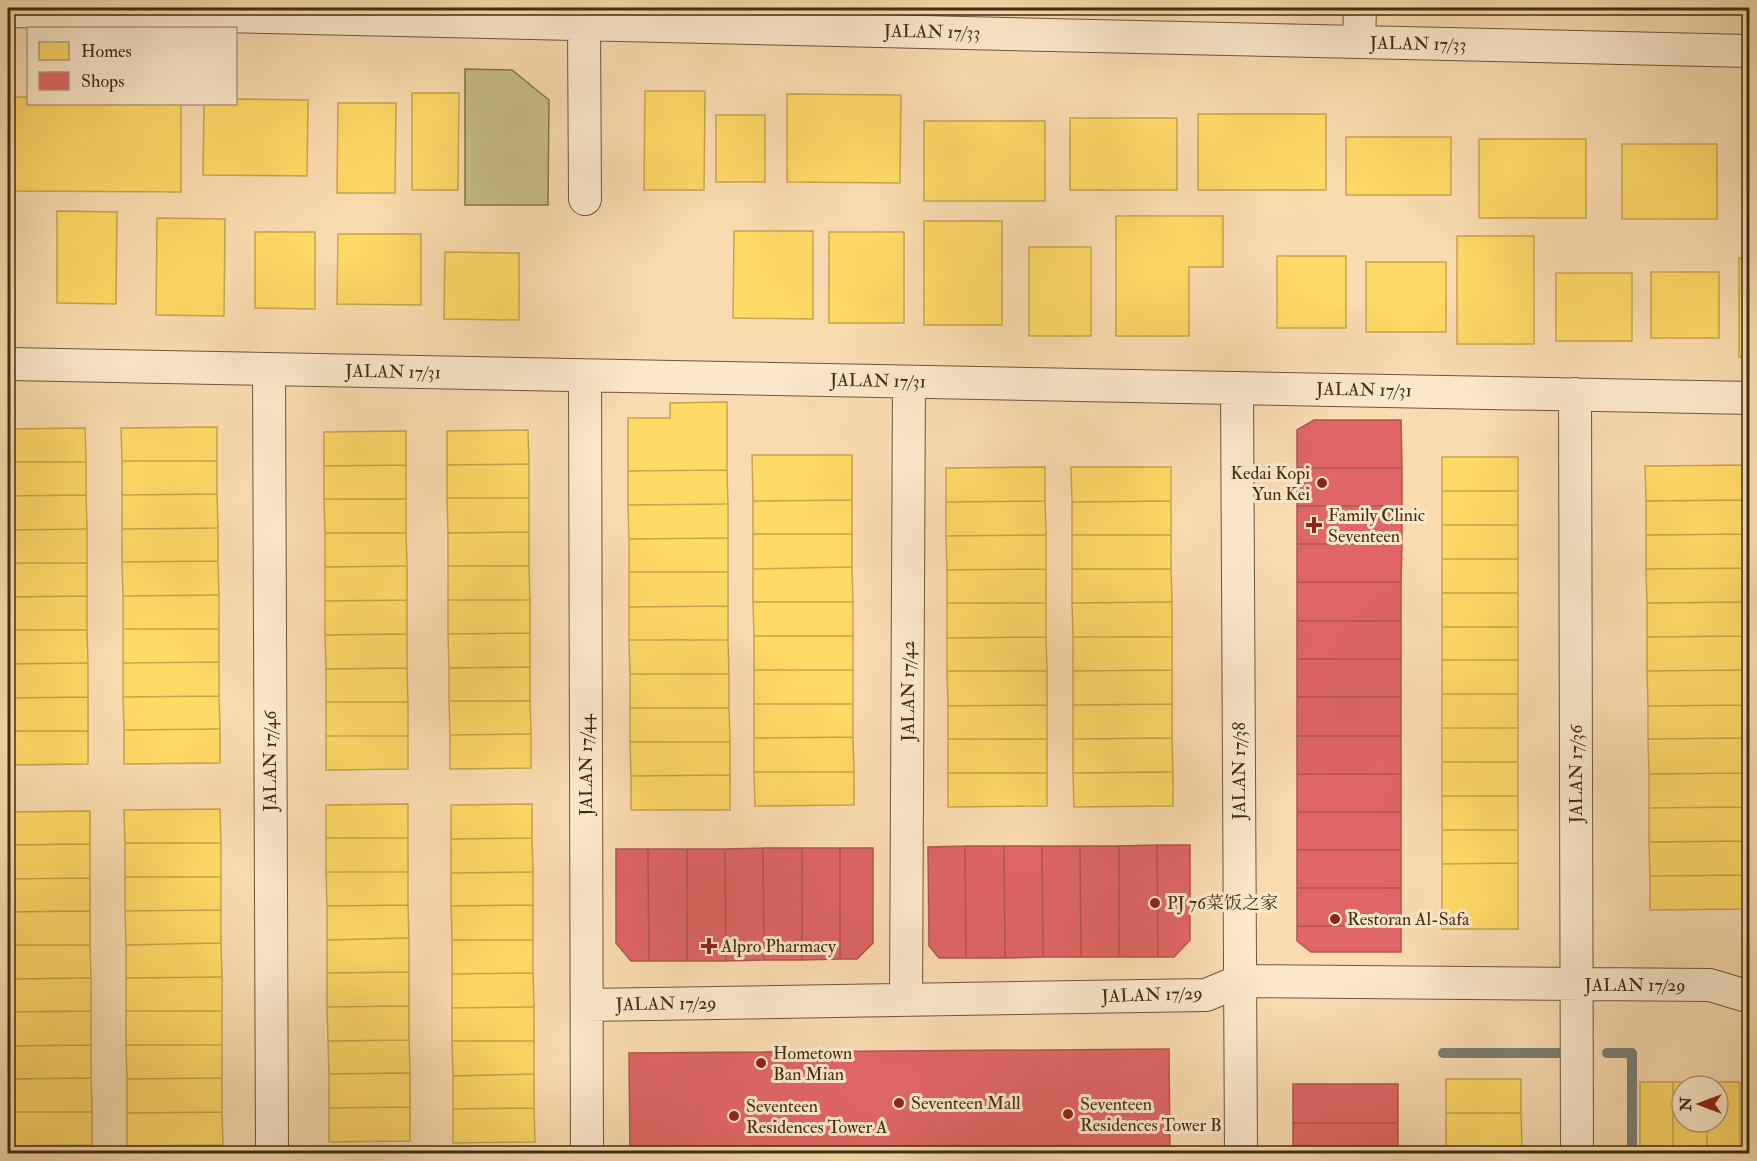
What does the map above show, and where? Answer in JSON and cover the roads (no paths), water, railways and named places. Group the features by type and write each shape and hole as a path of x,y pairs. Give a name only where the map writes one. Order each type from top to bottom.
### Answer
{"street":[{"path":"1359,42 1360,8"},
{"name":"JALAN 17/33","path":"8,11 167,11 584,24 1749,51"},
{"path":"584,24 585,199"},
{"name":"JALAN 17/31","path":"8,364 1749,398"},
{"name":"JALAN 17/46","path":"269,369 272,1154"},
{"name":"JALAN 17/44","path":"585,376 587,1154"},
{"name":"JALAN 17/42","path":"906,1000 909,382"},
{"name":"JALAN 17/38","path":"1237,388 1241,1154"},
{"name":"JALAN 17/36","path":"1575,394 1577,1154"},
{"name":"JALAN 17/29","path":"586,1005 1206,995 1240,981 1710,986 1749,997"}],"waterway":[{"path":"1443,1053 1559,1053"},
{"path":"1607,1053 1632,1053 1632,1154"}],"place":[{"name":"Kedai Kopi Yun Kei","path":"1322,483"},
{"name":"Family Clinic Seventeen","path":"1314,525"},
{"name":"PJ 76菜饭之家","path":"1155,903"},
{"name":"Restoran Al-Safa","path":"1335,919"},
{"name":"Alpro Pharmacy","path":"709,946"},
{"name":"Hometown Ban Mian","path":"761,1063"},
{"name":"Seventeen Mall","path":"899,1103"},
{"name":"Seventeen Residences Tower B","path":"1068,1114"},
{"name":"Seventeen Residences Tower A","path":"734,1116"}]}
